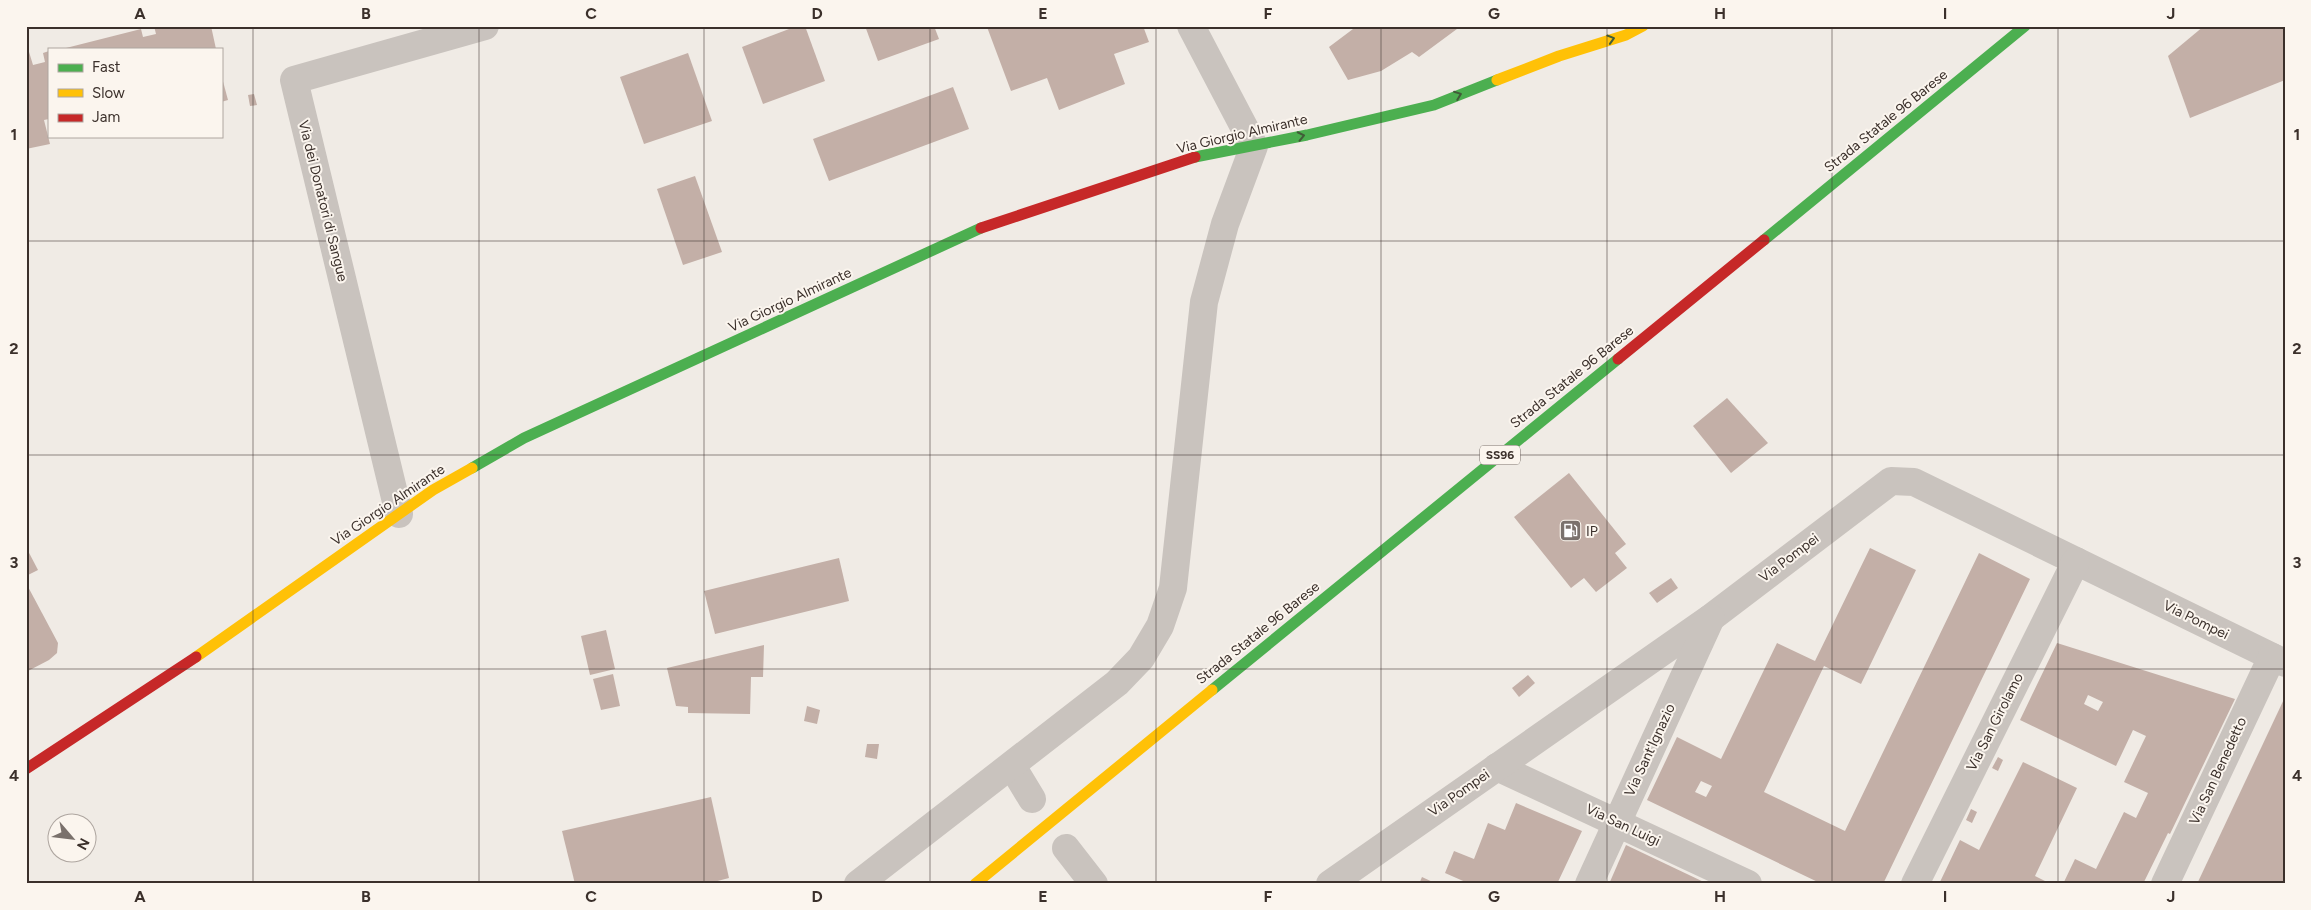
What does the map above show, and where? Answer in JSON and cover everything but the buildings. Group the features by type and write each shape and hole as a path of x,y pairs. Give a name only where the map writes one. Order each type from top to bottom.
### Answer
{"street":[{"name":"Via dei Donatori di Sangue","path":"398,514 294,80 484,26"},
{"path":"858,884 947,813 1012,766 1117,683 1140,658 1160,626 1173,588 1204,302 1225,224 1254,146 1190,26"},
{"name":"Via Giorgio Almirante","path":"26,769 230,634 433,490 524,438 981,228 1195,157 1254,146 1434,104 1559,56 1626,35 1643,26"},
{"name":"Strada Statale 96 Barese","path":"975,884 2025,26"},
{"name":"Via Pompei","path":"1330,884 1712,616 1891,481 1914,482 2278,660"},
{"name":"Via San Girolamo","path":"1915,884 2076,561"},
{"name":"Via Sant'Ignazio","path":"1589,884 1712,616"},
{"name":"Via San Benedetto","path":"2165,884 2278,660"},
{"path":"1012,766 1032,799"},
{"name":"Via San Luigi","path":"1497,767 1748,884"},
{"path":"1066,848 1094,884"}],"traffic: fast":[{"path":"1764,240 2025,26"},
{"path":"1195,157 1307,135 1434,105 1497,80"},
{"path":"472,468 524,438 981,228"},
{"path":"1212,690 1618,359"}],"traffic: slow":[{"path":"1497,80 1559,56 1626,35 1643,26"},
{"path":"196,657 433,490 472,468"},
{"path":"975,884 1212,690"}],"traffic: jam":[{"path":"981,228 1195,157"},
{"path":"1618,359 1764,240"},
{"path":"26,769 196,657"}],"place":[{"name":"IP","path":"1570,531"}]}
